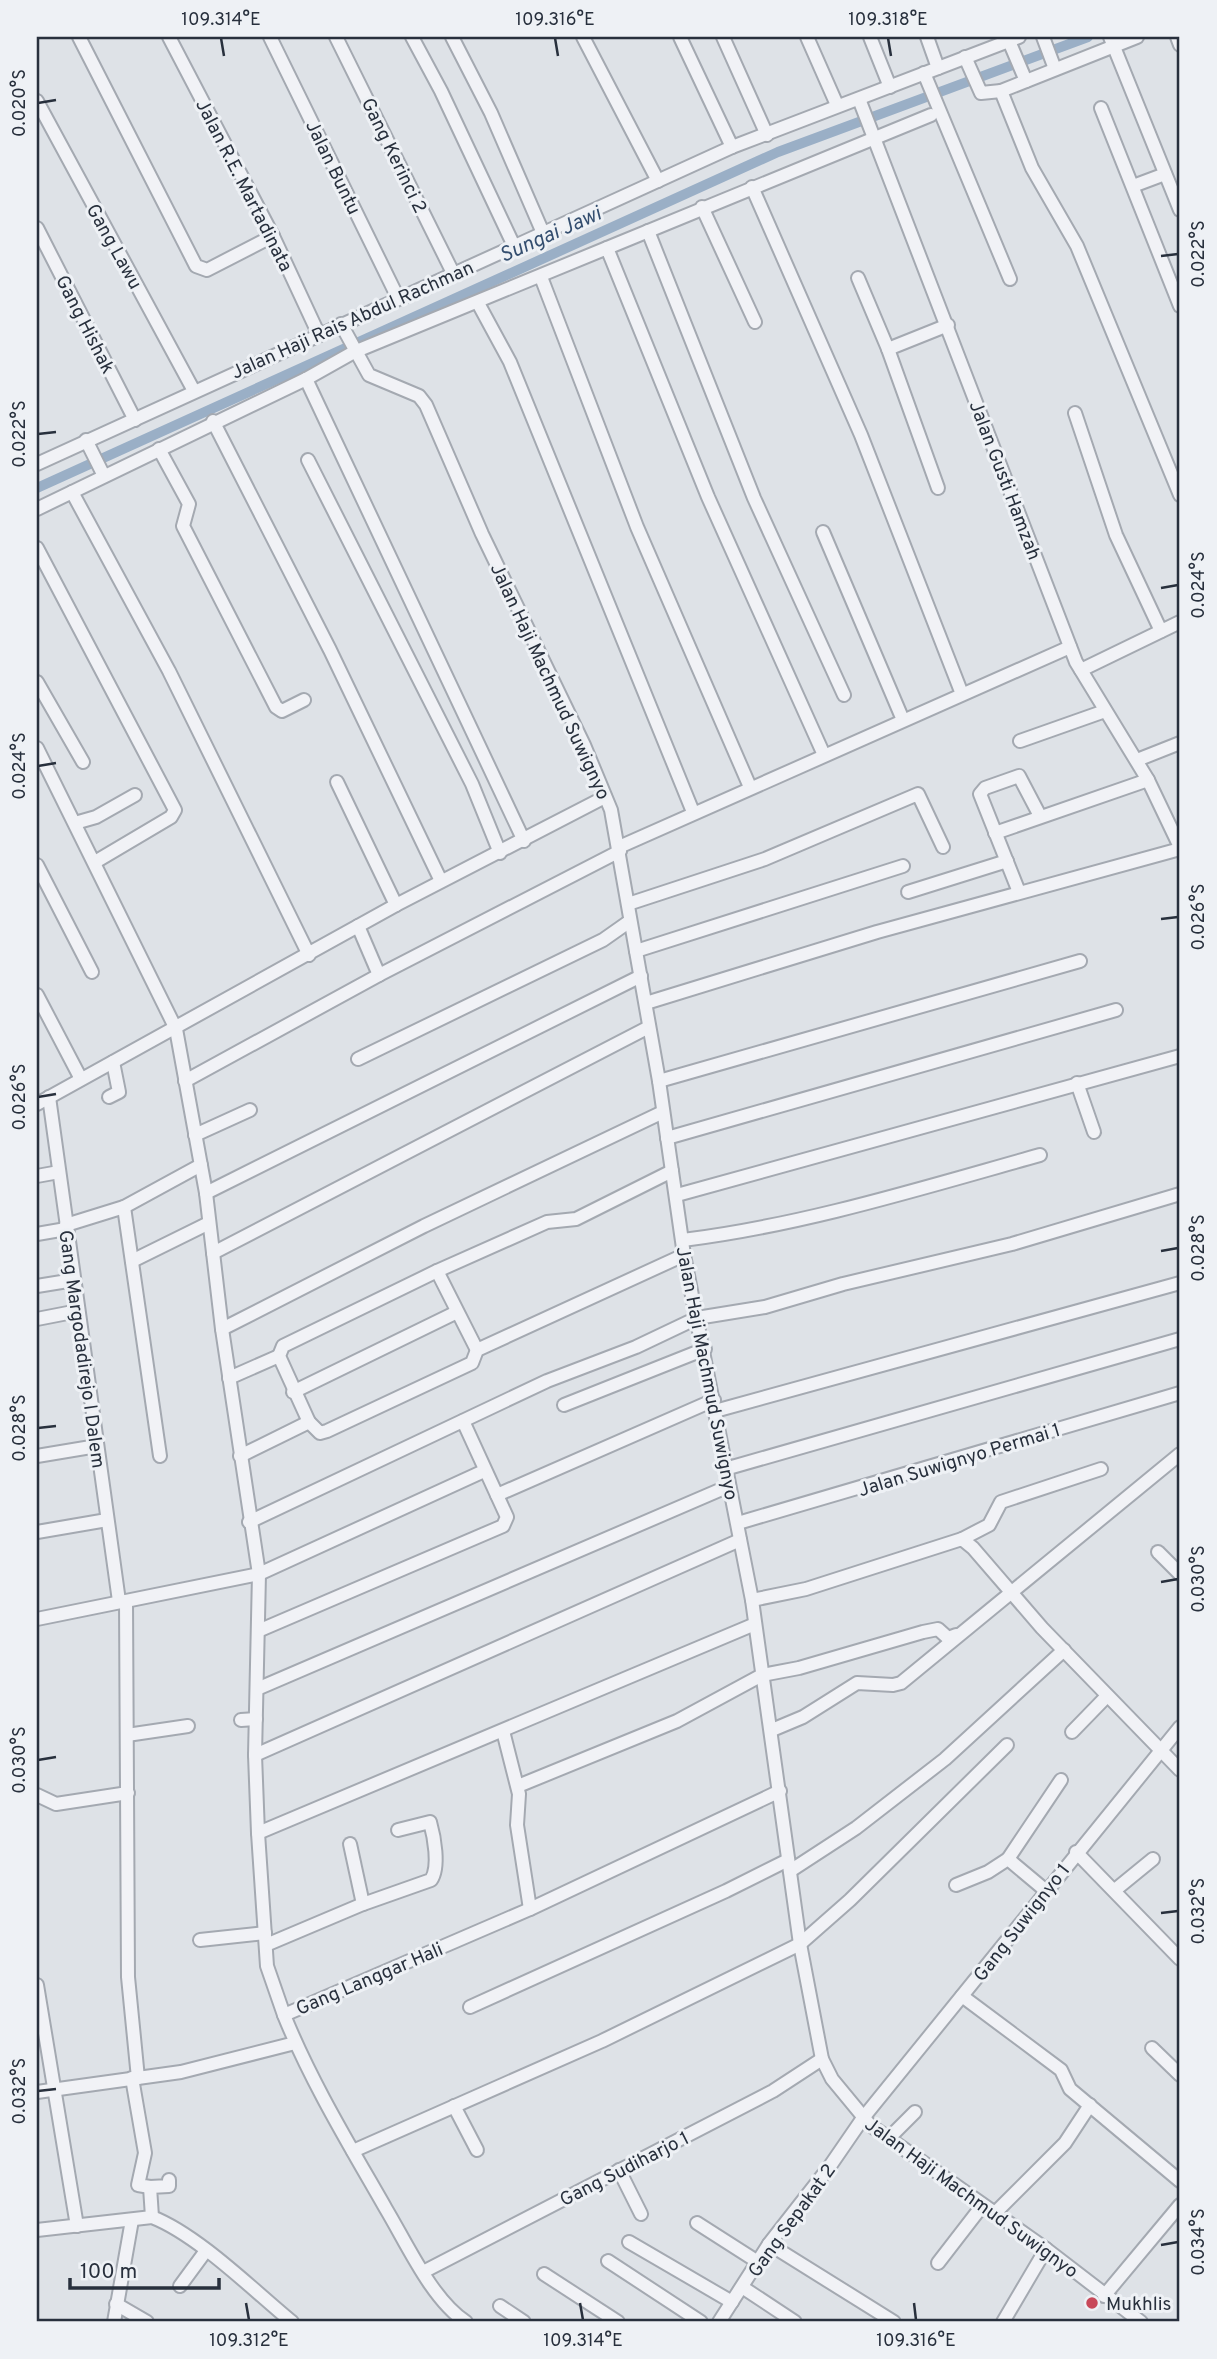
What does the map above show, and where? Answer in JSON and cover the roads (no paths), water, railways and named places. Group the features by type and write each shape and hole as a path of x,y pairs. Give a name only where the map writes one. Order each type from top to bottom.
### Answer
{"street":[{"path":"79,37 196,266 207,270 273,236"},
{"name":"Jalan R.E. Martadinata","path":"169,37 273,236 319,335"},
{"name":"Jalan Buntu","path":"270,37 398,298"},
{"name":"Gang Kerinci 2","path":"336,37 453,273"},
{"path":"412,37 441,91 514,246"},
{"path":"452,37 491,113 543,233"},
{"path":"583,37 658,181"},
{"path":"680,37 732,147"},
{"path":"723,37 767,135"},
{"path":"807,37 836,105"},
{"path":"870,37 890,86"},
{"path":"927,37 938,68"},
{"path":"979,37 983,51"},
{"path":"967,63 979,89 985,95 1000,91 1024,76 1111,41 1137,37"},
{"path":"1177,37 1180,45"},
{"path":"1044,39 1054,66"},
{"path":"1111,41 1180,210"},
{"path":"1014,43 1024,76"},
{"name":"Jalan Haji Rais Abdul Rachman","path":"37,464 89,446 194,391 319,335 343,328 398,298 732,147 836,105 860,103 890,86 926,78 938,68 967,63 983,51 1014,43"},
{"path":"926,78 1010,279"},
{"path":"1000,91 1028,159 1077,246 1180,495"},
{"name":"Gang Lawu","path":"37,101 40,118 194,391"},
{"name":"Jalan Gusti Hamzah","path":"860,103 1070,647 1105,711 1148,780 1180,848"},
{"path":"1101,108 1180,306"},
{"path":"37,509 213,421 306,379 353,351 541,277 872,135 931,115"},
{"path":"1133,186 1165,174"},
{"path":"752,187 861,435 962,694"},
{"path":"702,207 755,322"},
{"name":"Gang Hishak","path":"37,228 135,420"},
{"path":"648,231 754,498 844,695"},
{"path":"607,248 708,497 824,755"},
{"path":"541,277 637,527 750,787"},
{"path":"858,278 888,349 938,488"},
{"path":"478,303 510,362 693,812"},
{"path":"888,349 948,326"},
{"name":"Jalan Haji Machmud Suwignyo","path":"343,328 353,351 376,381 419,396 426,405 482,534 584,745 605,797 619,849 629,921 646,1003 684,1255 705,1349 752,1600 800,1944 822,2059 832,2078 863,2118 982,2206 1046,2249 1141,2322"},
{"path":"306,379 524,841"},
{"path":"1075,413 1116,535 1161,631"},
{"path":"213,421 330,650 441,881"},
{"path":"89,446 104,474"},
{"path":"159,449 189,504 183,526 276,707 282,711 304,700"},
{"path":"308,460 472,784 500,853"},
{"path":"72,492 169,671 309,955"},
{"path":"823,532 903,720"},
{"path":"37,548 175,810 171,817 95,862"},
{"path":"1081,670 1180,622"},
{"path":"185,1081 379,975 693,812 1070,647"},
{"path":"37,681 83,762"},
{"path":"1020,741 1105,711"},
{"path":"1137,760 1180,743"},
{"path":"37,748 176,1029 206,1193 222,1329 249,1522 259,1574 255,1755 258,1833 267,1966 284,2015"},
{"path":"1019,892 980,794 985,788 1015,775 1024,780 1040,816"},
{"path":"995,833 1148,780"},
{"path":"337,782 396,905"},
{"path":"628,904 765,859 918,794 943,847"},
{"path":"75,823 96,817 135,795"},
{"path":"37,1104 396,905 605,797"},
{"path":"646,1003 1019,892 1180,848"},
{"path":"908,892 1007,861"},
{"path":"37,865 92,972"},
{"path":"636,951 903,866"},
{"path":"358,1059 603,940 629,921"},
{"path":"358,926 379,975"},
{"path":"659,1081 1080,961"},
{"path":"206,1193 641,976"},
{"path":"37,995 81,1079"},
{"path":"667,1138 1116,1010"},
{"path":"213,1253 649,1027"},
{"path":"677,1195 1180,1055"},
{"path":"109,1097 119,1092 113,1062"},
{"path":"1077,1083 1094,1132"},
{"name":"Gang Margodadirejo I Dalem","path":"49,1097 107,1520 122,1601 128,1793 128,1977 135,2078 145,2153 138,2185 150,2188"},
{"path":"195,1135 250,1110"},
{"path":"222,1329 436,1220 663,1112"},
{"path":"683,1240 749,1232 921,1189 1040,1155"},
{"path":"37,1234 124,1207 201,1165"},
{"path":"229,1377 279,1356 284,1346 437,1271 547,1222 576,1219 672,1171"},
{"path":"37,1176 59,1172"},
{"path":"249,1522 463,1421 697,1318 765,1307 843,1284 1012,1244 1180,1194"},
{"path":"124,1207 160,1456"},
{"path":"132,1261 209,1223"},
{"path":"279,1356 293,1392 309,1422 320,1433 472,1363 477,1350 684,1255"},
{"path":"437,1271 477,1350"},
{"path":"37,1286 74,1280"},
{"path":"497,1495 715,1405 1180,1283"},
{"path":"37,1319 78,1311"},
{"path":"293,1392 457,1312"},
{"path":"726,1469 1180,1340"},
{"path":"564,1405 705,1349"},
{"name":"Jalan Suwignyo Permai 1","path":"738,1523 1180,1393"},
{"path":"258,1631 503,1526 507,1517 463,1421"},
{"path":"240,1456 309,1422"},
{"path":"37,1457 97,1446"},
{"path":"772,1730 803,1717 857,1683 901,1683 1180,1454"},
{"path":"752,1600 806,1588 962,1539 989,1525 1001,1502 1101,1469"},
{"path":"37,1619 259,1574 484,1471"},
{"path":"257,1689 729,1486"},
{"path":"37,1532 107,1520"},
{"path":"962,1539 1107,1696 1180,1770"},
{"path":"255,1755 740,1540"},
{"path":"1158,1552 1180,1574"},
{"path":"258,1833 755,1623"},
{"path":"518,1786 677,1721 762,1675 799,1668 937,1629 948,1638 957,1635"},
{"path":"470,2007 789,1865 856,1828 945,1759 1064,1650"},
{"path":"1072,1732 1107,1696"},
{"path":"241,1720 256,1719"},
{"path":"127,1735 188,1726"},
{"name":"Gang Suwignyo 1","path":"863,2118 1045,1890 1180,1727"},
{"path":"503,1731 518,1786 517,1825 530,1909"},
{"path":"353,2151 601,2041 800,1944 850,1900 1007,1745"},
{"path":"956,1885 988,1872 1008,1859 1061,1780"},
{"name":"Gang Langgar Hali","path":"457,2320 423,2272 353,2151 295,2043 284,2015 530,1909 780,1791"},
{"path":"37,1795 56,1804 128,1793"},
{"path":"201,1940 265,1939 431,1880 435,1875 430,1822 398,1830"},
{"path":"351,1844 363,1904"},
{"path":"1076,1852 1180,1959"},
{"path":"1008,1859 1045,1890"},
{"path":"1115,1890 1153,1859"},
{"path":"37,1984 78,2227"},
{"path":"962,1996 1061,2070 1067,2086 1180,2181"},
{"path":"37,2092 181,2071 295,2043"},
{"path":"1152,2048 1180,2075"},
{"name":"Gang Sudiharjo 1","path":"423,2272 773,2091 822,2059"},
{"path":"994,2214 1065,2143 1090,2105"},
{"path":"454,2106 477,2150"},
{"path":"889,2138 915,2112"},
{"name":"Gang Sepakat 2","path":"719,2322 769,2244 830,2166 863,2118"},
{"path":"619,2170 641,2214"},
{"path":"152,2217 150,2188 169,2186 169,2180"},
{"path":"1104,2296 1180,2205"},
{"path":"938,2263 982,2206"},
{"path":"37,2230 152,2217 166,2222 292,2322"},
{"path":"114,2322 132,2220"},
{"path":"697,2222 758,2262"},
{"path":"629,2242 732,2302"},
{"path":"769,2244 894,2322"},
{"path":"1003,2322 1046,2249"},
{"path":"180,2286 205,2252"},
{"path":"608,2261 701,2322"},
{"path":"544,2274 618,2322"},
{"path":"742,2287 795,2322"},
{"path":"116,2304 146,2322"},
{"path":"500,2306 524,2322"}],"waterway":[{"name":"Sungai Jawi","path":"37,488 778,152 1088,37"}],"place":[{"name":"Mukhlis","path":"1092,2303"}]}
